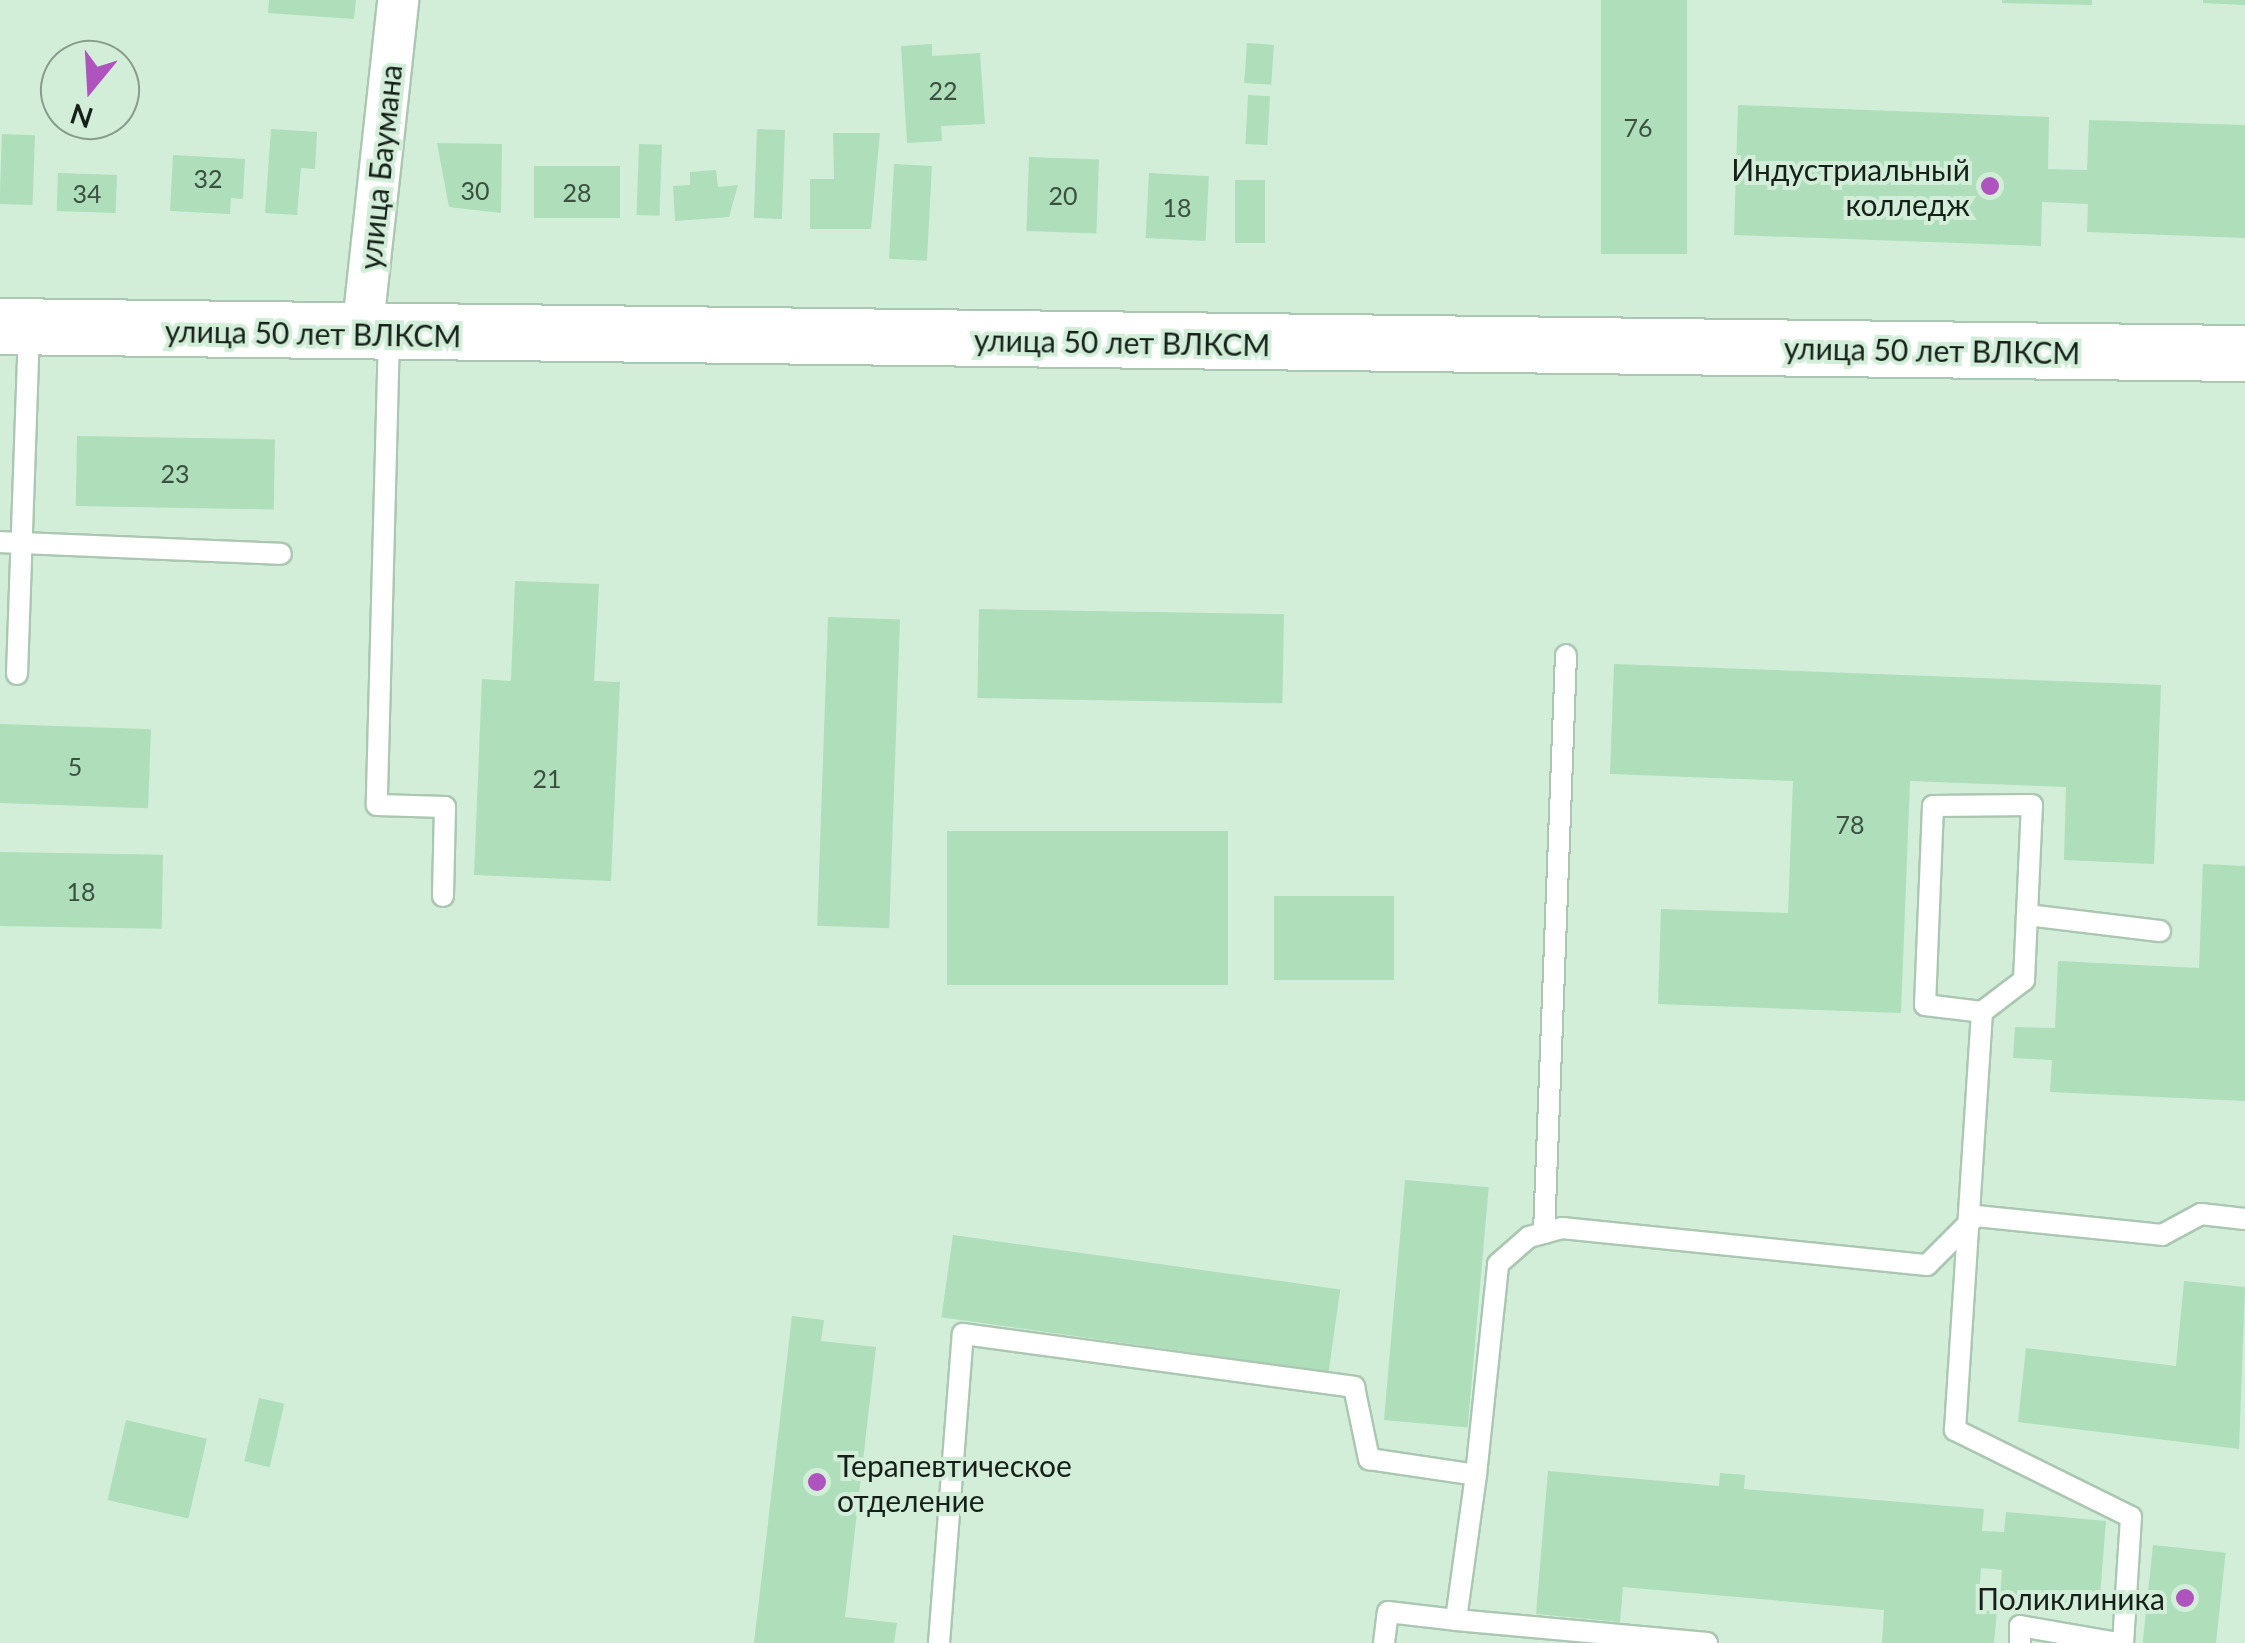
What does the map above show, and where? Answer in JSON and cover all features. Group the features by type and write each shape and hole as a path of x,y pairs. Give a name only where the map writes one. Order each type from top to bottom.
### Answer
{"street":[{"name":"улица Баумана","path":"376,335 398,0"},
{"name":"улица 50 лет ВЛКСМ","path":"15,327 376,335 2245,353"}],"lane":[{"path":"15,327 22,543 17,674"},
{"path":"376,335 377,805 445,807 442,896"},
{"path":"0,542 281,554"},
{"path":"1544,1233 1566,655"},
{"path":"2032,805 2024,980 1982,1012 1925,1005 1933,806 2032,805"},
{"path":"2027,915 2160,930"},
{"path":"1982,1012 1976,1216 1955,1430 2131,1517 2120,1643 2020,1626 2020,1643"},
{"path":"1976,1216 2162,1234 2201,1214 2245,1220"},
{"path":"1456,1620 1498,1264 1544,1233 1927,1265 1976,1216"},
{"path":"939,1643 963,1334 1354,1387 1369,1459 1476,1475"},
{"path":"1384,1643 1388,1612 1456,1620 1497,1634 1707,1643"}],"building":[{"path":"269,0 356,0 354,19 268,13"},
{"path":"1601,0 1687,0 1687,254 1601,254"},
{"path":"2092,0 2092,5 2002,3"},
{"path":"2245,0 2245,5 2203,3"},
{"path":"1247,43 1274,45 1271,85 1244,83"},
{"path":"932,44 932,56 980,53 985,124 941,126 942,141 907,143 901,46"},
{"path":"1248,95 1270,96 1267,145 1245,144"},
{"name":"Индустриальный колледж","path":"1738,105 2049,117 2048,169 2087,170 2089,120 2245,125 2245,238 2087,232 2088,204 2042,202 2041,246 1734,235"},
{"path":"271,129 317,132 315,169 301,168 297,215 265,213"},
{"path":"757,129 785,130 782,219 754,218"},
{"path":"833,133 880,133 871,229 810,229 810,179 834,179"},
{"path":"2,134 35,135 33,205 0,204"},
{"path":"437,143 502,144 501,213 449,207"},
{"path":"639,144 662,145 660,216 637,215"},
{"path":"173,155 245,159 243,199 231,198 230,214 170,211"},
{"path":"1029,157 1099,159 1096,233 1026,231"},
{"path":"894,164 932,166 927,261 889,259"},
{"path":"534,166 620,166 620,218 534,218"},
{"path":"716,170 718,187 738,185 729,217 675,221 673,186 690,185 690,172"},
{"path":"58,173 117,175 116,213 57,211"},
{"path":"1149,173 1209,176 1206,241 1146,238"},
{"path":"1235,180 1265,180 1265,243 1235,243"},
{"path":"77,436 275,439 274,509 76,506"},
{"path":"515,581 599,584 594,681 620,682 611,881 474,875 482,679 511,681"},
{"path":"979,609 1284,614 1282,703 977,698"},
{"path":"828,617 900,620 889,928 817,926"},
{"path":"1614,664 2161,685 2154,864 2064,860 2066,787 1910,781 1901,1013 1658,1004 1661,909 1788,913 1793,781 1610,774"},
{"path":"0,724 151,729 148,808 0,803"},
{"path":"947,831 1228,831 1228,985 947,985"},
{"path":"0,852 163,855 162,929 0,926"},
{"path":"2203,864 2245,866 2245,1101 2050,1092 2052,1060 2013,1058 2015,1027 2055,1028 2058,961 2199,968"},
{"path":"1274,896 1394,896 1394,980 1274,980"},
{"path":"1405,1180 1489,1187 1468,1427 1384,1420"},
{"path":"953,1235 1340,1289 1329,1372 941,1317"},
{"path":"2184,1281 2245,1287 2239,1449 2018,1422 2026,1348 2176,1366"},
{"name":"Терапевтическое отделение","path":"792,1316 824,1320 821,1341 876,1347 845,1617 897,1623 894,1643 754,1643"},
{"path":"259,1398 284,1404 270,1467 244,1461"},
{"path":"126,1420 207,1439 188,1519 108,1500"},
{"path":"1548,1471 1719,1486 1720,1473 1745,1475 1744,1489 1984,1509 1982,1531 2004,1532 2006,1512 2106,1521 2099,1608 2000,1599 2002,1570 1981,1568 1978,1610 1997,1611 1994,1643 1882,1643 1884,1610 1623,1587 1620,1622 1536,1614"},
{"name":"Поликлиника","path":"2153,1545 2226,1553 2216,1643 2143,1643"}],"place":[{"name":"Индустриальный колледж","path":"1990,186"},
{"name":"Терапевтическое отделение","path":"817,1482"},
{"name":"Поликлиника","path":"2185,1598"}]}
